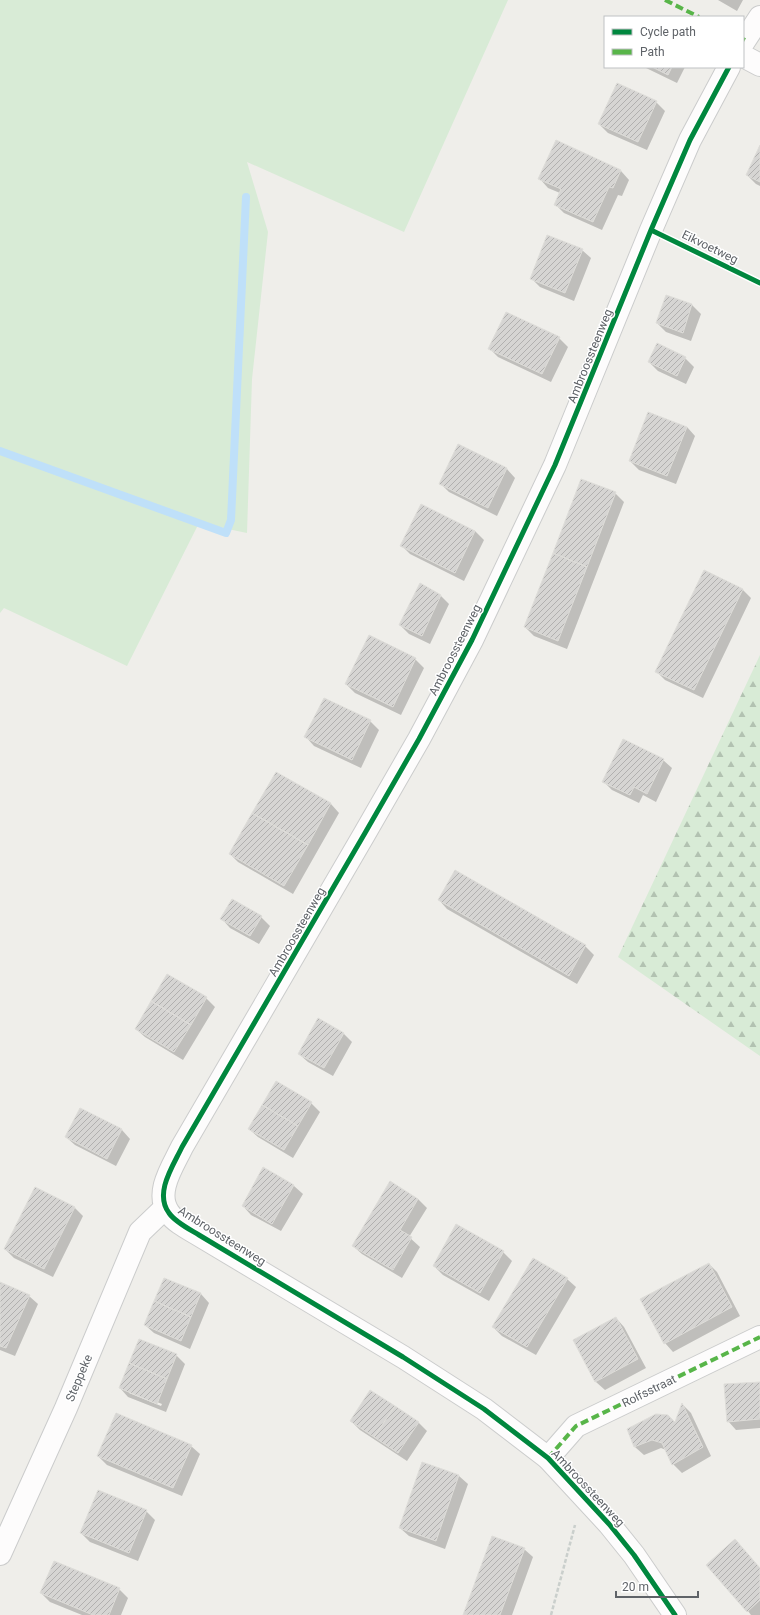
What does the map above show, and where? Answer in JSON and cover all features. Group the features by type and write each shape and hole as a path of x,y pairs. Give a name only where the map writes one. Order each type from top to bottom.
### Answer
{"street":[{"path":"744,41 760,17"},
{"path":"744,57 760,65"},
{"name":"Ambroossteenweg","path":"675,1615 634,1555 609,1524 548,1458 484,1409 403,1357 198,1235 169,1214 165,1208 163,1198 166,1183 182,1147 419,739 472,640 555,465 651,230 690,140 728,68"},
{"name":"Steppeke","path":"0,1554 66,1408 140,1232 165,1208"},
{"name":"Rolfsstraat","path":"548,1458 576,1426 760,1337"}],"path":[{"path":"551,1615 574,1525 586,1500"}],"green space":[{"path":"0,0 508,0 404,232 247,162 268,232 252,379 247,533 199,523 127,666 4,608 0,613"},
{"path":"760,655 760,1056 618,957"}],"building":[{"path":"654,68 672,68 668,75"},
{"path":"617,83 657,101 638,142 598,124"},
{"path":"556,140 621,170 613,188 609,187 593,222 554,205 561,189 538,179"},
{"path":"760,145 760,182 746,175"},
{"path":"547,235 583,249 565,293 530,279"},
{"path":"666,295 692,304 683,333 656,323"},
{"path":"506,312 560,337 542,374 488,349"},
{"path":"657,343 686,357 677,376 648,362"},
{"path":"648,412 687,427 667,476 629,461"},
{"path":"458,444 507,468 488,508 439,484"},
{"path":"581,479 616,492 587,567 553,553"},
{"path":"421,504 475,531 455,573 400,546"},
{"path":"553,553 587,567 558,641 524,627"},
{"path":"704,570 743,589 694,690 655,672"},
{"path":"420,583 441,595 422,636 399,625"},
{"path":"369,635 416,658 393,707 345,684"},
{"path":"324,698 371,720 352,760 304,737"},
{"path":"623,739 664,759 647,794 634,787 630,795 602,782"},
{"path":"276,772 331,803 308,845 252,813"},
{"path":"252,813 308,845 284,886 229,854"},
{"path":"455,870 586,945 569,976 438,900"},
{"path":"232,899 262,916 250,936 220,919"},
{"path":"167,974 207,997 191,1025 151,1001"},
{"path":"151,1001 191,1025 174,1052 135,1029"},
{"path":"318,1018 344,1033 324,1068 298,1054"},
{"path":"276,1081 312,1102 298,1126 262,1105"},
{"path":"262,1105 298,1126 284,1150 248,1129"},
{"path":"80,1108 122,1129 107,1159 65,1137"},
{"path":"263,1167 294,1185 272,1224 242,1206"},
{"path":"390,1181 418,1199 400,1230 412,1237 393,1270 352,1246"},
{"path":"35,1187 75,1207 44,1269 4,1249"},
{"path":"456,1224 504,1251 480,1293 433,1266"},
{"path":"533,1258 568,1278 527,1347 492,1327"},
{"path":"709,1263 732,1307 664,1344 640,1299"},
{"path":"164,1278 201,1293 191,1317 154,1301"},
{"path":"0,1282 30,1295 6,1348 0,1346"},
{"path":"154,1301 191,1317 181,1341 144,1325"},
{"path":"616,1317 638,1359 595,1382 573,1340"},
{"path":"139,1339 177,1354 167,1379 129,1363"},
{"path":"129,1363 167,1379 157,1404 119,1388"},
{"path":"760,1382 760,1419 727,1422 724,1384"},
{"path":"370,1390 395,1406 374,1437 350,1421"},
{"path":"682,1403 703,1447 672,1465 662,1443 652,1440 634,1447 627,1429 656,1414 668,1415 675,1422"},
{"path":"395,1406 419,1422 398,1453 374,1437"},
{"path":"116,1413 192,1445 173,1488 97,1456"},
{"path":"422,1462 459,1475 436,1541 399,1528"},
{"path":"98,1490 147,1510 129,1553 80,1533"},
{"path":"492,1536 525,1548 500,1615 463,1615"},
{"path":"735,1539 760,1568 760,1600 747,1612 706,1565"},
{"path":"54,1561 120,1588 109,1615 93,1615 40,1593"}],"waterway":[{"path":"0,451 226,533 231,520 246,197"}],"marked path":[{"path":"665,0 697,16"},
{"path":"548,1458 576,1426 760,1337"}],"cycle path":[{"path":"675,1615 634,1555 609,1524 548,1458 484,1409 403,1357 182,1225 169,1213 163,1197 166,1180 182,1147 419,739 472,640 555,465 651,230 690,140 728,68"},
{"name":"Eikvoetweg","path":"651,230 760,283"}]}
